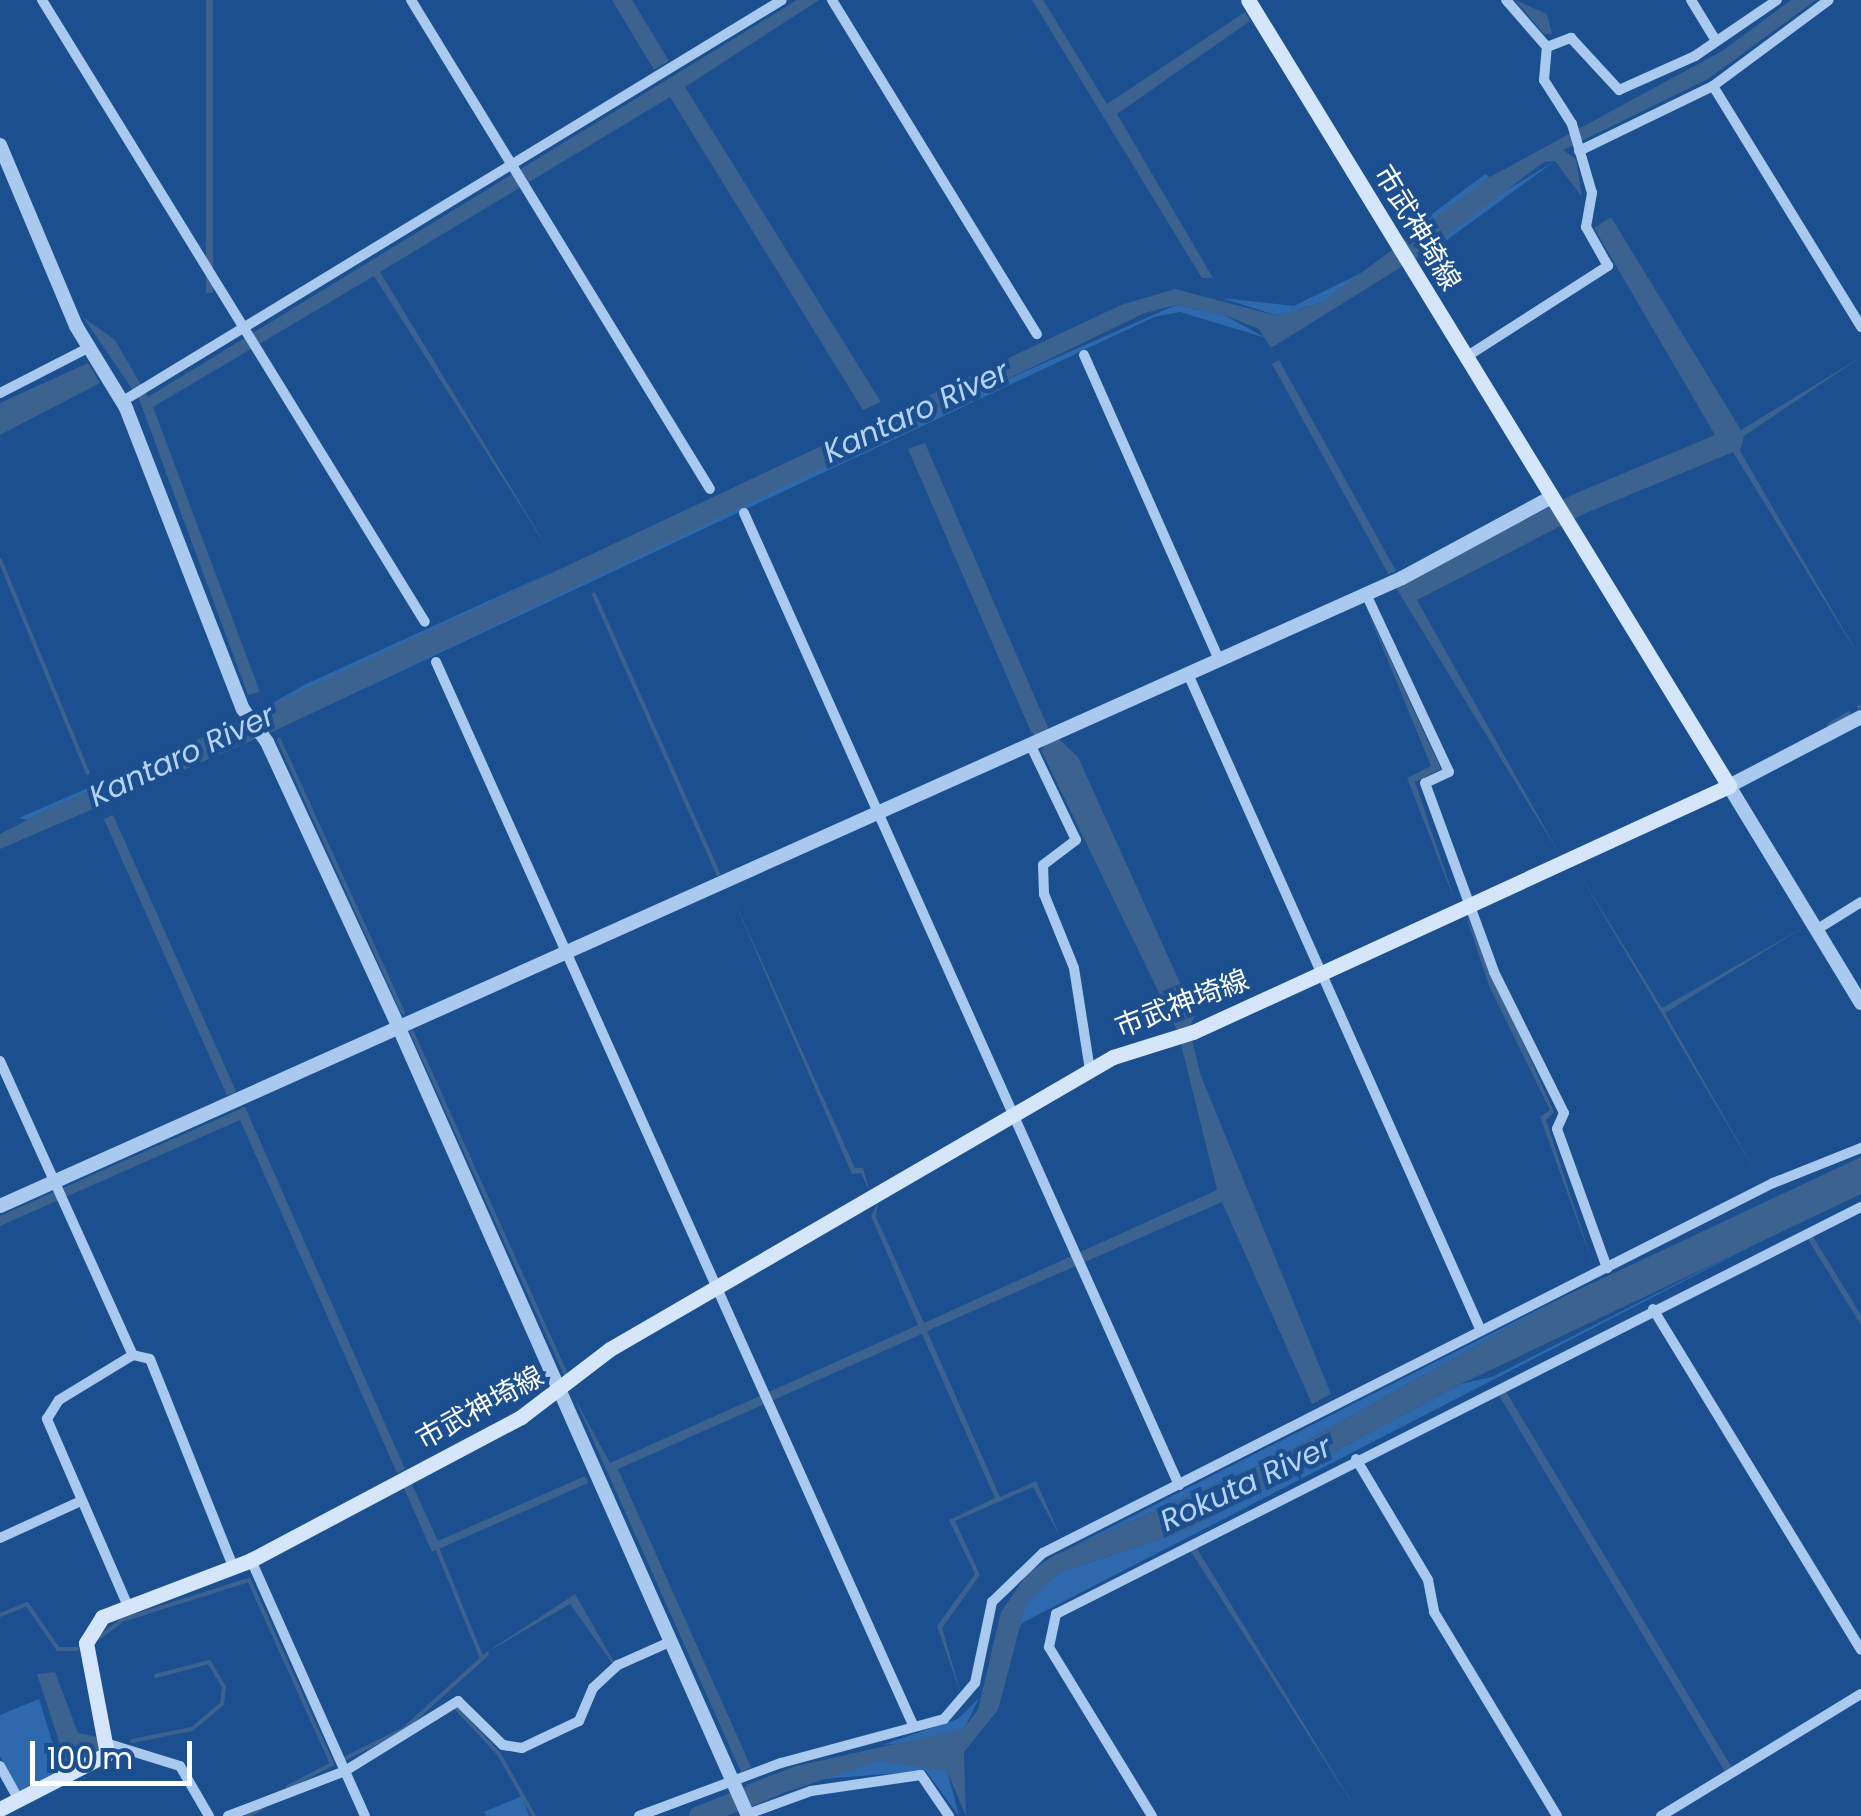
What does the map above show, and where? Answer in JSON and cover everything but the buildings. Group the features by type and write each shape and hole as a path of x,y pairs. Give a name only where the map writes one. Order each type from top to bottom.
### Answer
{"main road":[{"name":"市武神埼線","path":"112,1745 88,1632 127,1604 251,1560 561,1393 598,1357 1016,1118 1090,1070 1184,1034 1729,786 1248,0"},
{"path":"0,1809 97,1763 112,1745"}],"street":[{"path":"42,0 425,622"},
{"path":"411,0 710,489"},
{"path":"133,395 782,0"},
{"path":"832,0 1037,334"},
{"path":"1466,357 1608,266 1586,228 1592,193 1572,124 1544,80 1547,47 1506,0"},
{"path":"1691,0 1716,41"},
{"path":"1547,47 1571,38 1618,90 1716,41 1777,0"},
{"path":"1578,146 1713,86 1828,0"},
{"path":"1713,86 1861,326"},
{"path":"0,145 88,348 133,395 245,712 267,742 399,1028 748,1815 811,1791 922,1776 949,1816"},
{"path":"0,394 88,348"},
{"path":"1084,355 1220,660"},
{"path":"0,1206 1366,594 1553,499"},
{"path":"744,513 1179,1484"},
{"path":"1366,594 1448,772 1425,783 1470,904 1564,1113 1557,1128 1608,1268"},
{"path":"436,662 914,1728"},
{"path":"1188,674 1324,970 1481,1331"},
{"path":"1861,717 1729,786 1861,1003"},
{"path":"1042,740 1076,840 1043,865 1044,894 1074,968 1090,1070"},
{"path":"1816,930 1861,902"},
{"path":"0,1061 134,1355"},
{"path":"639,1816 735,1781 914,1728 966,1702 992,1602 1022,1566 1481,1331 1861,1148"},
{"path":"1152,1816 1049,1646 1047,1625 1079,1598 1861,1208"},
{"path":"1653,1309 1861,1650"},
{"path":"127,1604 81,1500 50,1408 134,1355 150,1359 233,1568"},
{"path":"1356,1458 1428,1580 1434,1612 1558,1816"},
{"path":"0,1538 81,1500"},
{"path":"251,1560 365,1816"},
{"path":"228,1816 345,1771 458,1701 503,1746 522,1748 579,1721 615,1668 672,1641"},
{"path":"1661,1816 1861,1694"},
{"path":"112,1745 180,1766 210,1816"},
{"path":"0,1766 19,1800"}],"shaded area":[{"path":"1555,161 1425,256 1419,256 1469,213"},
{"path":"1485,174 1490,177 1412,237 1412,229"},
{"path":"1377,265 1322,302 1278,316 1222,298 1294,306"},
{"path":"1121,305 945,395 877,417 950,388"},
{"path":"1176,305 1224,315 1266,338 1180,312 1154,317 274,731 861,444"},
{"path":"556,570 285,704 261,710 304,685"},
{"path":"235,724 27,820 19,818"},
{"path":"1839,1201 1024,1622 1011,1635 1026,1603 1060,1572 1183,1532 1461,1384 1492,1377"},
{"path":"1563,1297 1280,1456 1064,1551"},
{"path":"979,1698 964,1729 942,1740 882,1745 958,1719"},
{"path":"39,1699 62,1773 19,1793 0,1756 0,1715"},
{"path":"879,1761 947,1770 959,1816 926,1771 808,1780"},
{"path":"522,1796 529,1816 486,1816 484,1812"}],"water":[{"path":"206,0 213,0 213,293 206,293"},
{"path":"612,0 632,0 669,61 654,70"},
{"path":"797,0 819,0 685,87 881,402 863,410 670,97 380,272 553,557 374,276 153,407 260,692 248,695 139,399 83,317 115,340 148,397"},
{"path":"1032,0 1043,0 1107,104 1245,12 1250,21 1117,114 1213,278 1202,278"},
{"path":"1515,0 1547,14 1552,34 1544,34"},
{"name":"Kantaro River","path":"1791,0 1816,0 1708,79 1563,150 1576,159 1582,197 1555,161 1544,162 1419,256 1271,348 1259,329 1224,315 1176,305 1145,313 274,731 0,849 0,834 27,820 1121,305 1175,289 1278,316 1322,302 1490,177 1722,51"},
{"path":"1611,217 1741,430 1861,357 1744,436 1740,451 1861,660 1733,452 1586,513 1417,600 1560,855 1396,588 1574,494 1715,435 1594,228"},
{"path":"1279,360 1396,571 1389,575 1272,364"},
{"path":"88,363 100,383 0,435 0,403"},
{"path":"925,443 1049,730 1078,757 1195,1016 1189,1028 1201,1076 1331,1394 1312,1404 1222,1202 927,1331 1000,1497 1036,1481 1061,1538 1033,1487 955,1521 980,1575 942,1628 962,1697 937,1626 975,1574 949,1520 995,1498 922,1334 618,1469 751,1767 741,1772 573,1395 610,1463 918,1325 871,1216 878,1202 876,1217 924,1323 1217,1190 1178,1032 1041,750 1047,744 1031,732 908,449"},
{"path":"595,592 721,874 717,876 591,594"},
{"path":"1365,605 1441,769 1415,782 1456,904 1407,778 1431,766"},
{"path":"113,815 236,1092 227,1096 104,819"},
{"path":"1574,865 1662,1008 1804,927 1665,1013 1762,1183"},
{"path":"729,889 855,1168 863,1168 870,1193 861,1173 852,1174"},
{"path":"1465,913 1554,1112 1546,1120 1594,1267 1540,1117 1550,1110 1489,986"},
{"path":"245,1107 405,1469 397,1473 240,1120 0,1226 0,1216"},
{"path":"1861,1157 1861,1194 1461,1384 1183,1532 1060,1572 1026,1604 998,1710 964,1752 966,1816 947,1771 879,1761 753,1803 746,1785 796,1766 963,1729 978,1710 1001,1612 1028,1573 1053,1556 1280,1456 1563,1297"},
{"path":"1812,1235 1861,1315 1861,1325 1807,1238"},
{"path":"1505,1390 1732,1767 1725,1771 1498,1394"},
{"path":"585,1476 588,1483 432,1552 403,1486 411,1482 438,1541"},
{"path":"1196,1547 1360,1816 1190,1550"},
{"path":"575,1594 625,1681 570,1604 484,1654"},
{"path":"55,1672 78,1733 102,1738 100,1751 68,1769 37,1674"}],"waterway":[{"name":"Kantaro River","path":"0,560 88,773"},
{"path":"1829,725 1849,713"},
{"name":"Kantaro River","path":"279,740 403,1012"},
{"path":"412,1032 566,1374"},
{"path":"437,1548 482,1658"},
{"path":"97,1639 122,1620 249,1580 332,1764 288,1787"},
{"path":"0,1615 27,1604 58,1649 77,1649"},
{"path":"346,1758 404,1729 487,1654"},
{"path":"132,1741 192,1729 222,1704 224,1687 209,1662 156,1676"},
{"path":"455,1707 499,1754 534,1816"},
{"name":"Rokuta River","path":"699,1816 775,1786"},
{"path":"247,1816 261,1809"}]}
